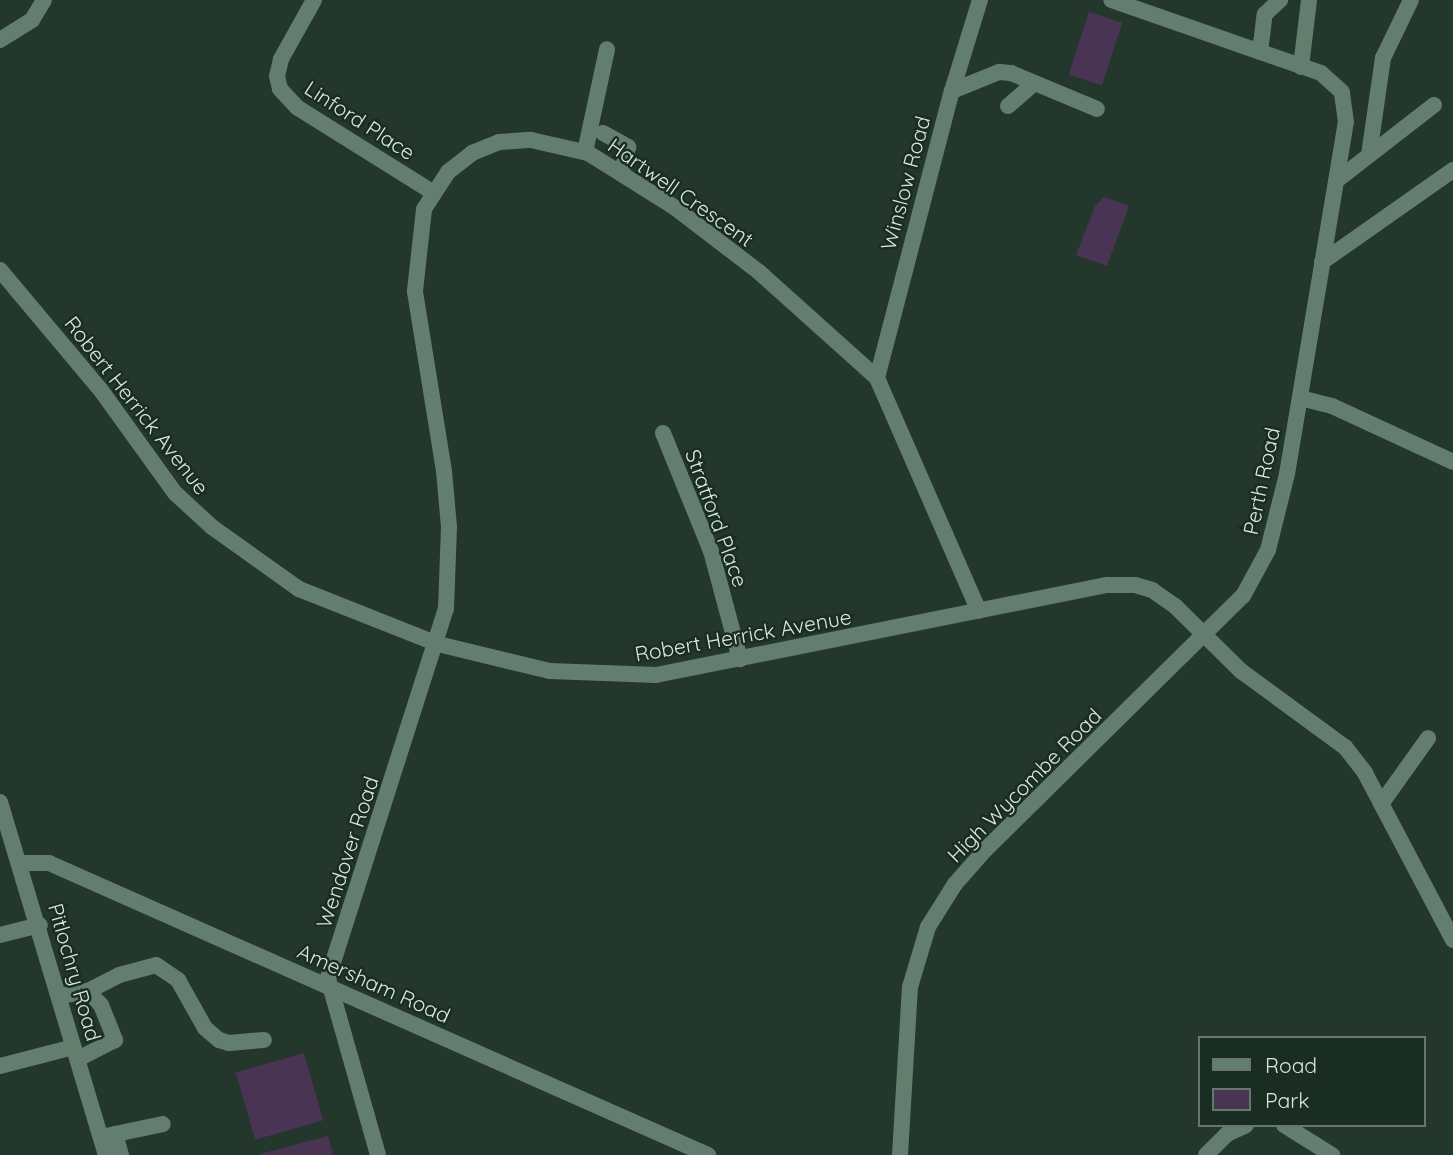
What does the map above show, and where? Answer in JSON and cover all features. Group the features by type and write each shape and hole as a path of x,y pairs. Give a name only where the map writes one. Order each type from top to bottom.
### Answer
{"street":[{"path":"0,40 32,20 44,0"},
{"name":"Linford Place","path":"314,0 281,59 280,89 298,108 431,191"},
{"name":"Winslow Road","path":"877,378 952,91 980,0"},
{"path":"1111,0 1301,67 1309,0"},
{"path":"1260,52 1268,7 1280,0"},
{"path":"1369,155 1383,58 1412,0"},
{"path":"585,152 607,49"},
{"name":"Perth Road","path":"1204,637 1249,588 1268,550 1300,398 1347,113 1338,86 1301,67"},
{"path":"952,91 999,72 1097,109"},
{"path":"1008,106 1034,83"},
{"path":"1336,181 1434,105"},
{"path":"603,134 628,147 622,171"},
{"name":"Hartwell Crescent","path":"438,644 446,609 449,527 415,291 420,225 431,191 462,160 499,142 531,140 585,152 622,171 759,272 877,378 979,611"},
{"path":"1322,262 1453,170"},
{"name":"Robert Herrick Avenue","path":"0,270 100,389 175,493 212,527 299,589 438,644 530,668 607,677 656,675 1107,585 1135,584 1168,600 1204,637"},
{"path":"1300,398 1323,403 1453,462"},
{"name":"Stratford Place","path":"663,433 711,551 740,659"},
{"path":"1204,637 1241,671 1333,736 1356,760 1453,940"},
{"name":"High Wycombe Road","path":"900,1155 910,987 928,926 955,884 986,849 1204,637"},
{"name":"Wendover Road","path":"328,986 438,644"},
{"path":"1381,804 1428,738"},
{"name":"Pitlochry Road","path":"0,802 40,925 76,1053 108,1136 106,1155"},
{"name":"Amersham Road","path":"20,863 49,863 708,1155"},
{"path":"4,933 40,925"},
{"path":"60,996 88,991 119,975 156,965 178,980 205,1028 219,1040 229,1043 264,1040"},
{"path":"328,986 378,1155"},
{"path":"0,1066 76,1053 115,1040 101,1005 88,991"},
{"path":"121,1155 108,1136 163,1124"},
{"path":"1206,1155 1227,1134 1241,1127"},
{"path":"1287,1127 1332,1155"}],"green space":[{"path":"1089,12 1122,23 1102,86 1069,75"},
{"path":"1104,197 1129,206 1107,266 1076,255 1095,206"},
{"path":"304,1053 323,1120 255,1140 236,1073"},
{"path":"328,1136 333,1155 260,1154"}]}
